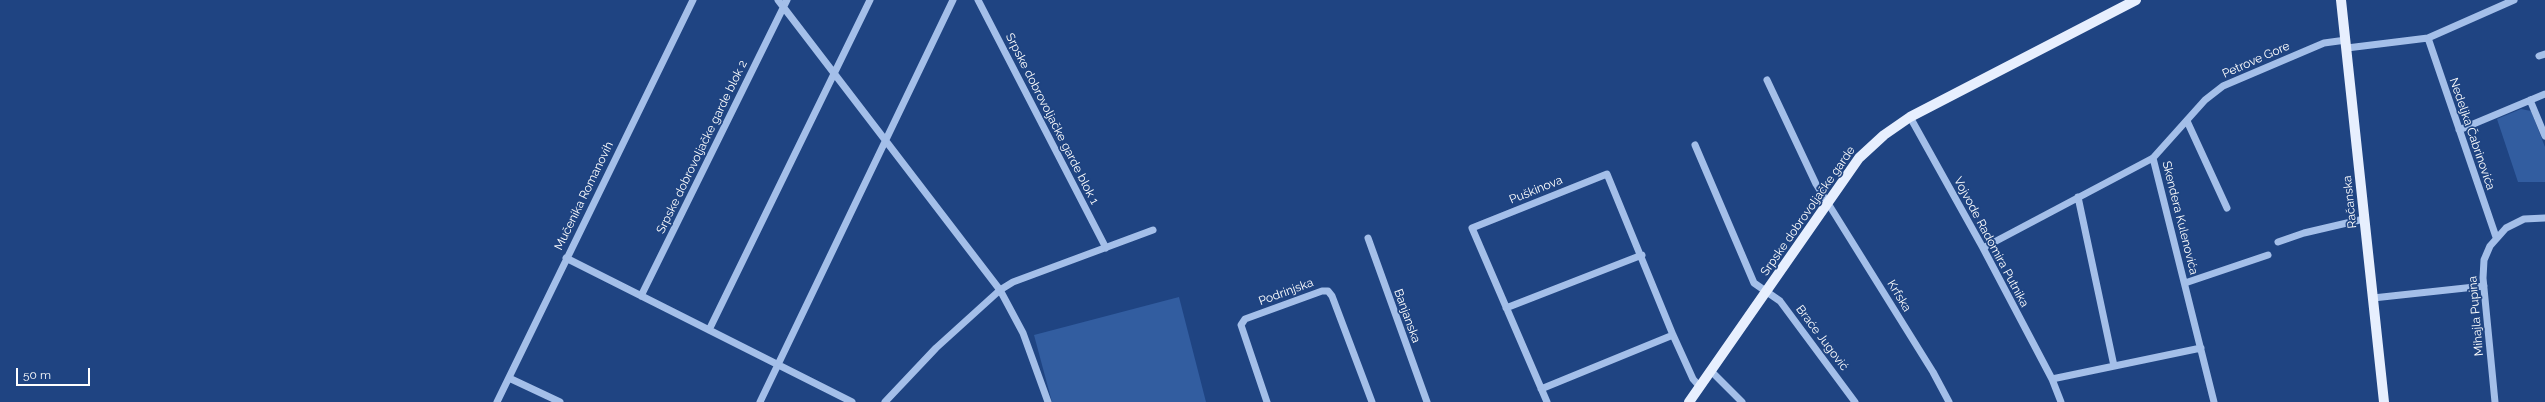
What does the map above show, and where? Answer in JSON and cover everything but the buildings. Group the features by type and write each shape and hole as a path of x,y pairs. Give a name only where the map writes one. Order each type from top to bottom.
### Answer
{"main road":[{"name":"Srpske dobrovoljačke garde","path":"1689,402 1859,158 1884,135 1910,117 2136,0"},
{"name":"Račanska","path":"2341,0 2384,402"}],"street":[{"name":"Mučenika Romanovih","path":"497,402 693,0"},
{"path":"778,0 886,138 1000,290 1024,332 1048,402"},
{"path":"784,7 787,0"},
{"path":"709,330 870,0"},
{"path":"760,402 953,0"},
{"name":"Srpske dobrovoljačke garde blok 1","path":"978,0 1106,248"},
{"name":"Petrove Gore","path":"1983,248 2153,158 2205,100 2223,86 2324,43 2346,44 2428,38 2514,0"},
{"name":"Srpske dobrovoljačke garde blok 2","path":"641,296 784,7"},
{"name":"Nedeljka Čabrinovića","path":"2428,38 2496,237"},
{"name":"Krfska","path":"1767,80 1816,184 1932,372 1948,402"},
{"path":"2459,130 2545,94"},
{"path":"2530,100 2545,136"},
{"name":"Vojvode Radomira Putnika","path":"1910,117 1983,248 2052,379 2061,402"},
{"path":"2187,121 2227,208"},
{"name":"Braće Jugović","path":"1695,145 1754,283 1780,301 1855,402"},
{"name":"Skendera Kulenovića","path":"2153,158 2214,402"},
{"name":"Puškinova","path":"1547,402 1472,228 1607,174 1642,255 1673,335 1693,379 1700,387"},
{"path":"2078,197 2114,366"},
{"name":"Mihajla Pupina","path":"2495,402 2484,286 2484,260 2496,237 2506,228 2524,219 2545,218"},
{"path":"2278,242 2304,232 2364,219"},
{"path":"885,402 936,348 1000,290 1013,282 1153,230"},
{"name":"Banjanska","path":"1368,238 1427,402"},
{"path":"1506,308 1642,255"},
{"name":"Skendera Kulenovića","path":"2184,283 2268,255"},
{"path":"566,258 852,402"},
{"path":"2373,298 2484,286"},
{"name":"Podrinjska","path":"1267,402 1241,325 1245,319 1316,293 1328,291 1332,296 1372,402"},
{"path":"1541,389 1673,335"},
{"path":"2052,379 2201,348"},
{"path":"1711,371 1742,402"},
{"path":"509,378 560,402"}],"shaded area":[{"path":"2521,109 2531,111 2545,147 2545,182 2518,182 2497,119"},
{"path":"1179,297 1206,402 1052,402 1034,335"}]}
